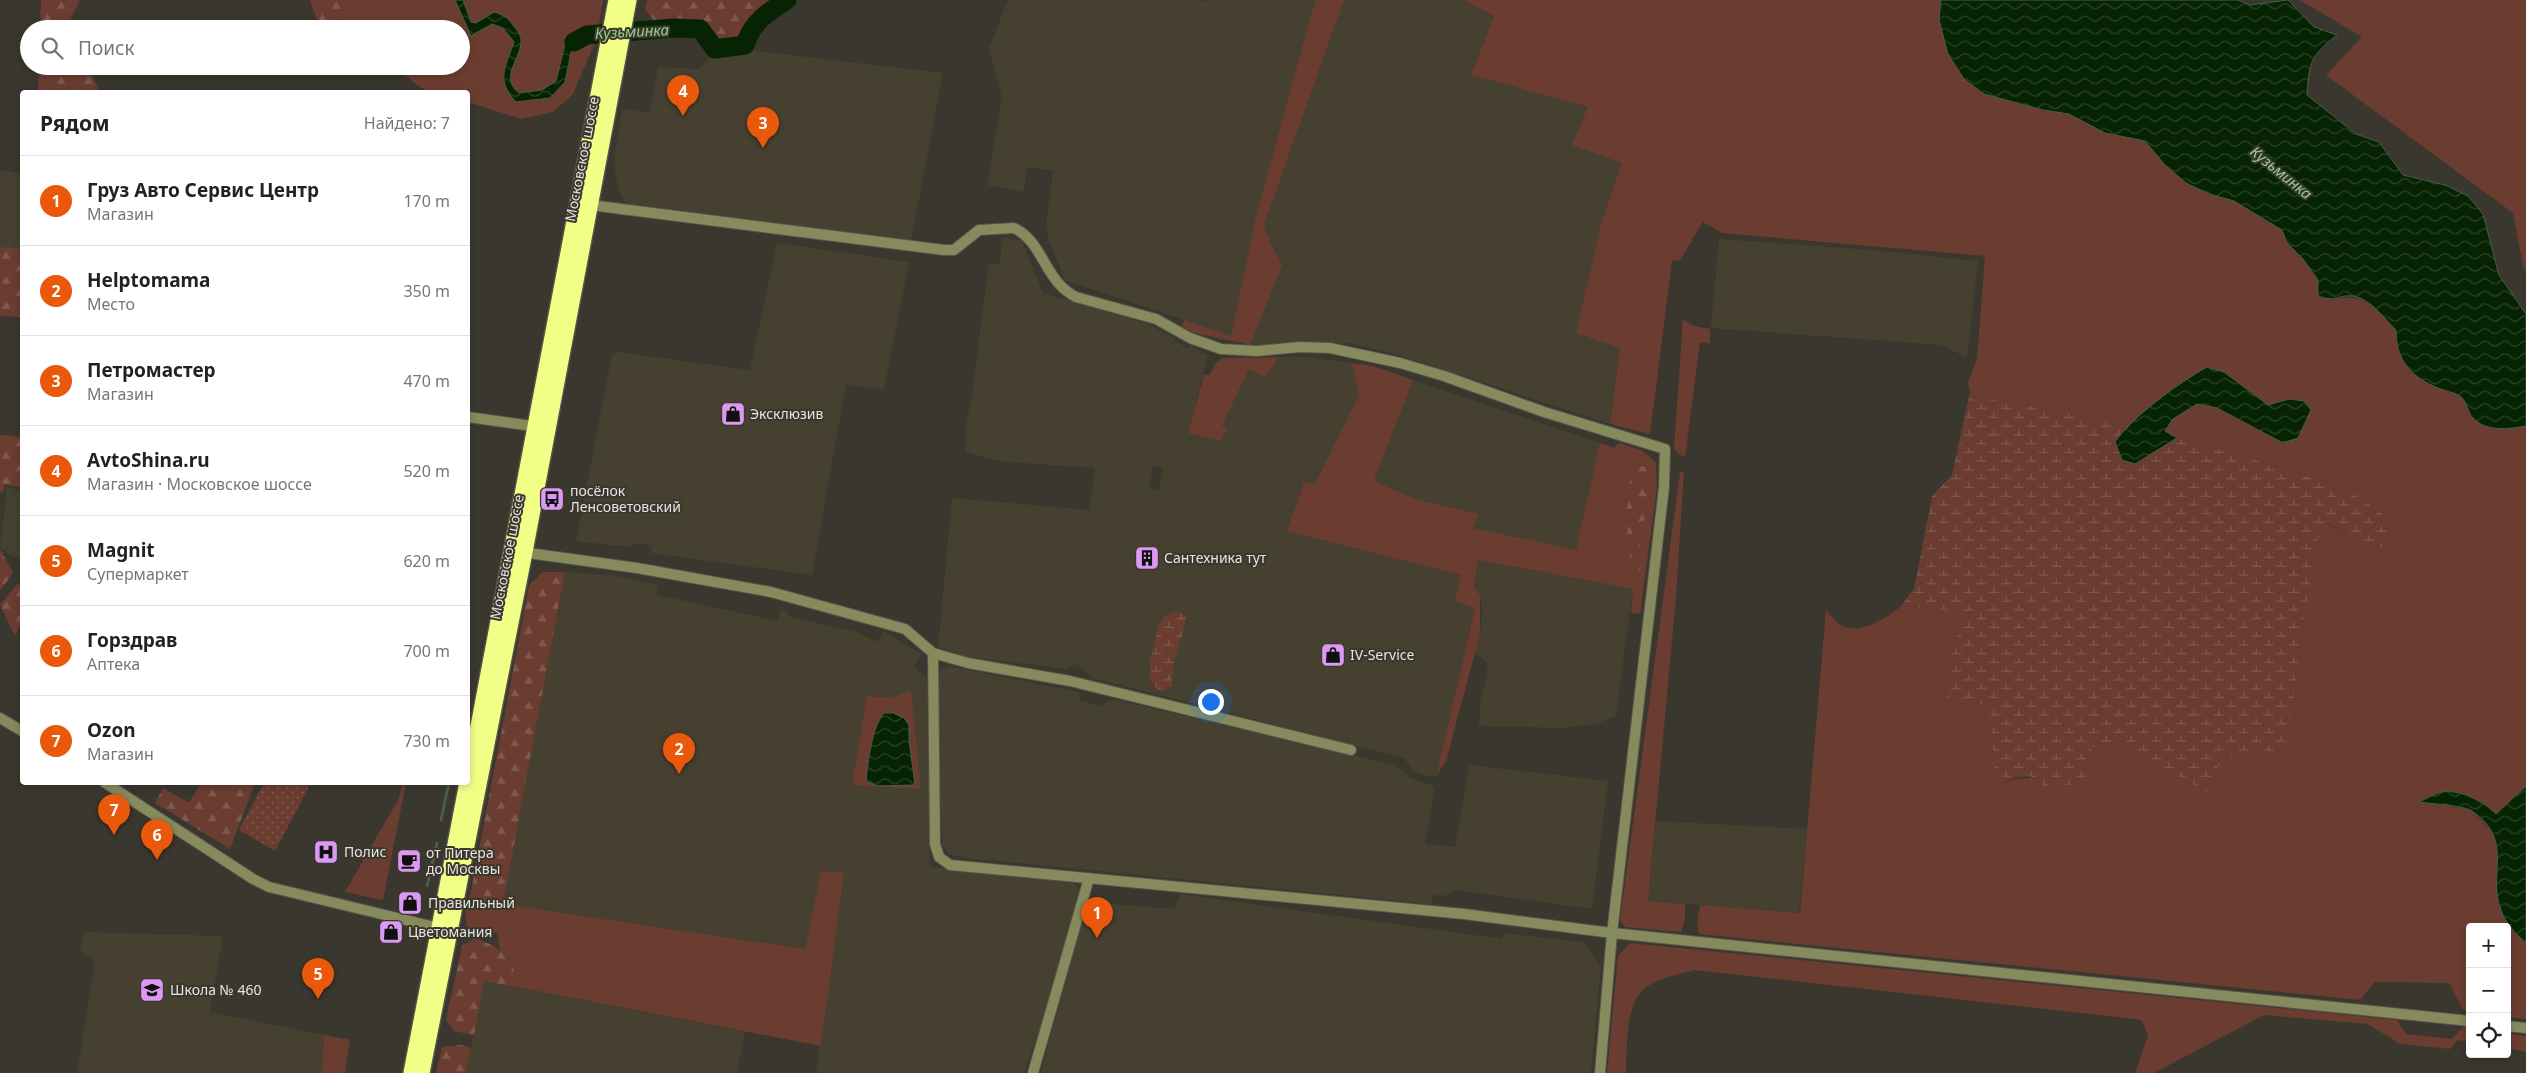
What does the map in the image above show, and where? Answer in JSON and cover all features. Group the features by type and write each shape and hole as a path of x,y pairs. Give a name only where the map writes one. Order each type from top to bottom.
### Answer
{"highway":[{"path":"614,45 622,5"},
{"name":"Московское шоссе","path":"541,427 590,205 614,45"},
{"name":"Московское шоссе","path":"422,1073 541,427 614,45"},
{"name":"Московское шоссе","path":"470,767 518,551"},
{"name":"Московское шоссе","path":"411,1073 466,785"}],"street":[{"path":"590,205 944,250 954,250 979,230 1014,228 1032,241 1055,281 1064,291 1156,319 1206,345 1238,351 1300,347 1330,348 1374,356 1444,376 1544,412 1665,450 1664,487 1612,933 1600,1073"},
{"path":"470,417 541,427"},
{"path":"518,551 637,568 771,592 905,629 933,653 968,663 1070,681 1351,750"},
{"path":"933,653 935,844 939,857 950,865 1464,914 1612,933 2466,1021"},
{"path":"0,718 20,730"},
{"path":"109,785 253,880 269,888 439,928"},
{"path":"1033,1073 1089,878"},
{"path":"2511,1026 2526,1028"}],"shaded area":[{"path":"1008,0 1197,0 1204,2 1205,0 1316,0 1256,216 1231,336 1065,280 1048,239 1046,225 1053,170 1027,167 1024,192 987,185 1002,98 989,48"},
{"path":"1344,0 1464,0 1494,16 1471,75 1588,107 1622,163 1602,220 1576,333 1620,348 1610,424 1399,355 1349,343 1250,345 1278,254 1267,239 1264,225"},
{"path":"739,49 943,73 911,241 625,203 618,187 614,164 622,109 650,113 658,67 699,69 713,53"},
{"path":"0,171 20,172 20,284 0,282"},
{"path":"1002,238 1022,240 1043,293 1148,324 1173,337 1175,341 1187,348 1191,346 1208,355 1188,433 1222,426 1249,368 1266,377 1279,357 1298,356 1352,363 1359,395 1315,485 1304,482 1287,531 1461,575 1475,607 1436,776 1428,776 1413,771 1404,758 1093,678 1075,663 1067,669 963,656 938,646 952,498 1089,510 1095,468 1009,462 985,458 966,452 966,426 972,395 989,263 1000,264","holes":["1153,466 1163,467 1159,490 1149,489"]},
{"path":"1719,239 1871,250 1978,261 1967,358 1942,345 1711,328"},
{"path":"777,243 909,262 884,390 846,384 812,575 651,553 652,546 635,543 631,547 576,541 612,355 617,352 750,370"},
{"path":"1413,380 1600,443 1576,551 1473,528 1478,514 1418,500 1374,481"},
{"path":"7,487 20,490 20,560 0,548"},
{"path":"1478,560 1633,589 1616,716 1595,724 1564,728 1479,726 1481,697 1488,671 1486,661 1473,653 1480,634 1482,612 1480,595 1474,587"},
{"path":"565,572 611,575 658,585 657,595 778,621 781,609 788,611 787,616 857,632 877,642 884,631 921,654 914,666 927,678 930,867 1072,882 1079,890 1053,991 1024,1073 816,1073 844,872 821,871 805,949 503,904"},
{"path":"948,666 1079,692 1080,700 1100,706 1112,699 1395,765 1409,777 1435,787 1425,844 1455,847 1469,765 1608,781 1592,909 1455,890 1444,896 1432,895 1433,904 967,858 949,854 942,845 937,672"},
{"path":"1656,821 1807,829 1799,913 1648,901"},
{"path":"1181,894 1502,939 1503,933 1583,942 1601,966 1591,1073 1041,1073 1086,902 1174,909"},
{"name":"Школа № 460","path":"84,932 223,936 210,1012 324,1035 322,1073 77,1073 94,969 93,958 80,950"},
{"path":"484,981 745,1032 737,1073 466,1073"}],"green space":[{"path":"41,0 80,0 70,20 40,20"},
{"path":"310,0 347,0 344,20 317,20"},
{"path":"347,0 455,0 464,20 344,20"},
{"path":"463,0 603,0 598,30 585,31 562,54 561,72 557,81 544,90 528,93 514,89 511,83 511,69 521,37 487,18 475,23 471,21"},
{"path":"647,0 770,0 751,21 739,40 727,43 715,35 704,21 656,23 645,9"},
{"path":"1316,0 1344,0 1264,225 1267,236 1282,266 1250,345 1194,333 1181,326 1184,320 1231,336 1256,216"},
{"path":"1464,0 1941,0 1939,20 1984,94 2043,110 2069,114 2105,133 2145,141 2165,165 2209,194 2234,201 2282,230 2287,243 2303,259 2331,300 2353,298 2368,303 2375,308 2396,330 2402,359 2420,379 2460,396 2474,419 2514,428 2526,426 2526,786 2496,814 2471,797 2457,792 2439,793 2420,801 2471,810 2492,831 2499,855 2497,884 2509,923 2466,923 2466,1010 2463,1010 2449,983 2375,982 2360,1000 1699,934 1697,923 1700,905 1800,913 1826,610 1839,624 1855,628 1872,624 1888,616 1901,606 1971,613 1954,641 1945,697 1959,703 1990,705 1999,785 2010,781 2031,778 2053,778 2086,783 2085,763 2095,744 2113,742 2213,787 2221,756 2269,753 2316,543 2326,523 2365,545 2383,547 2392,529 2333,484 2177,438 2165,432 2173,419 2197,404 2217,408 2283,443 2289,399 2268,405 2255,396 2168,393 2129,426 2021,404 1989,399 1978,400 1970,393 1968,382 1977,359 1985,256 1722,233 1703,222 1680,260 1672,261 1650,434 1610,424 1620,348 1576,333 1602,220 1622,163 1572,145 1588,107 1471,75 1494,16"},
{"path":"2300,0 2526,0 2526,266 2524,270 2513,213 2326,75 2362,37"},
{"path":"492,24 503,28 515,42 503,72 516,102 551,98 565,82 572,48 586,39 596,40 573,94 553,112 521,119 470,103 470,90 428,90 414,83 406,75 470,75 470,33 471,35"},
{"path":"39,75 92,75 98,89 96,90 38,90"},
{"path":"0,247 20,249 20,317 0,316"},
{"path":"1683,319 1694,326 1710,329 1710,344 1700,342 1685,457 1674,448"},
{"path":"1279,357 1266,377 1249,369 1222,426 1227,429 1221,441 1188,433 1204,375 1210,375 1215,364 1223,358"},
{"path":"1352,363 1373,366 1413,380 1374,481 1418,500 1479,514 1473,528 1576,550 1600,443 1614,448 1619,443 1641,450 1656,462 1657,487 1640,614 1631,613 1633,589 1478,560 1474,587 1480,595 1480,634 1446,761 1436,776 1475,608 1455,601 1461,575 1287,531 1304,482 1315,484 1359,395"},
{"path":"1970,393 1978,400 1989,399 2021,404 2129,426 2121,433 2157,449 2177,438 2201,444 2333,484 2359,497 2381,513 2392,529 2383,547 2365,545 2327,523 2316,543 2286,746 2269,753 2221,756 2213,787 2208,792 2113,742 2095,744 2085,763 2087,783 2045,787 2030,776 2014,778 1999,785 1995,771 1990,705 1959,703 1945,697 1954,641 1971,613 1901,606 1914,589 1932,496 1952,475"},
{"path":"0,435 20,437 20,488 5,484 3,492 0,492"},
{"path":"1646,466 1648,469 1649,489 1641,534 1640,575 1639,580 1636,580 1630,568 1631,558 1625,539 1628,529 1622,513 1627,507 1630,482 1634,471 1639,467"},
{"path":"1684,470 1676,597 1648,901 1685,904 1685,918 1681,932 1625,927 1620,920 1680,473"},
{"path":"0,549 13,573 0,591"},
{"path":"542,572 565,572 503,904 487,908 471,892 529,586"},
{"path":"17,584 20,584 20,627 15,636 0,605"},
{"path":"1176,611 1186,616 1186,621 1173,666 1172,686 1164,691 1159,691 1150,680 1150,660 1159,625 1164,617"},
{"path":"911,691 921,789 852,785 867,696 890,698"},
{"path":"200,785 254,785 230,849 155,803 163,788 189,803"},
{"path":"263,785 307,785 308,789 275,851 239,830"},
{"path":"402,785 406,785 383,900 345,892 399,798"},
{"path":"821,871 844,872 821,1046 516,987 513,966 500,950 497,933 467,928 465,912 471,892 487,908 503,904 805,949"},
{"path":"2511,929 2526,943 2526,1019 2511,1017"},
{"path":"475,938 493,946 506,955 513,968 516,987 484,981 474,1035 454,1031 446,1020 462,946"},
{"path":"1630,943 2397,1020 2406,1034 2452,1039 2465,1025 2466,1041 2457,1040 2450,1049 2400,1044 2368,1024 2264,1015 2154,1073 2135,1073 2148,1035 2142,1021 2135,1019 1694,970 1660,980 1643,990 1637,998 1630,1018 1626,1073 1607,1073 1618,956"},
{"path":"2511,1034 2526,1036 2526,1052 2511,1049"},
{"path":"324,1035 350,1040 345,1073 322,1073"},
{"path":"461,1045 471,1048 466,1073 436,1073 442,1047"}],"water":[{"path":"455,0 463,0 471,22 476,23 494,12 503,15 511,22 521,38 519,53 511,74 513,87 519,93 542,90 556,81 566,40 585,31 598,30 596,40 586,39 572,48 565,82 550,98 516,102 506,87 504,80 504,73 514,42 503,28 492,24 471,36 470,20 464,20"},
{"path":"1941,0 2238,0 2250,5 2288,0 2314,27 2337,35 2322,48 2313,60 2309,74 2307,95 2356,134 2379,142 2403,175 2445,185 2468,196 2483,214 2499,275 2526,314 2526,426 2492,428 2485,426 2472,417 2465,401 2460,396 2420,379 2402,359 2396,330 2371,305 2353,296 2330,299 2318,296 2318,280 2303,259 2287,243 2282,230 2234,201 2209,194 2186,183 2165,165 2145,141 2105,133 2069,114 2043,110 1984,94 1964,79 1948,54 1939,20"},
{"path":"2207,367 2224,372 2268,405 2289,399 2304,401 2311,410 2298,438 2283,443 2217,408 2197,404 2173,419 2165,431 2177,438 2135,464 2122,460 2115,442 2133,421 2184,381"},
{"path":"884,713 893,713 904,718 909,725 915,785 878,786 866,781 869,755 876,727"},
{"path":"2526,786 2526,943 2511,928 2511,923 2507,923 2501,910 2497,897 2496,846 2493,834 2485,822 2468,809 2419,802 2441,792 2456,792 2471,797 2496,814"}],"waterway":[{"name":"Кузьминка","path":"574,42 587,35 674,28 700,29 715,49 745,45 756,24 767,13 787,0"},
{"path":"441,820 448,785"},
{"path":"427,886 437,843"}],"place":[{"name":"AvtoShina.ru","path":"683,116"},
{"name":"Петромастер","path":"763,148"},
{"name":"Эксклюзив","path":"733,414"},
{"name":"посёлок Ленсоветовский","path":"552,499"},
{"name":"Сантехника тут","path":"1147,558"},
{"name":"IV-Service","path":"1333,655"},
{"name":"Helptomama","path":"679,774"},
{"name":"Ozon","path":"114,835"},
{"name":"Полис","path":"326,852"},
{"name":"Горздрав","path":"157,860"},
{"name":"от Питера до Москвы","path":"409,861"},
{"name":"Правильный","path":"410,903"},
{"name":"Цветомания","path":"391,932"},
{"name":"Груз Авто Сервис Центр","path":"1097,938"},
{"name":"Школа № 460","path":"152,990"},
{"name":"Magnit","path":"318,999"}]}
